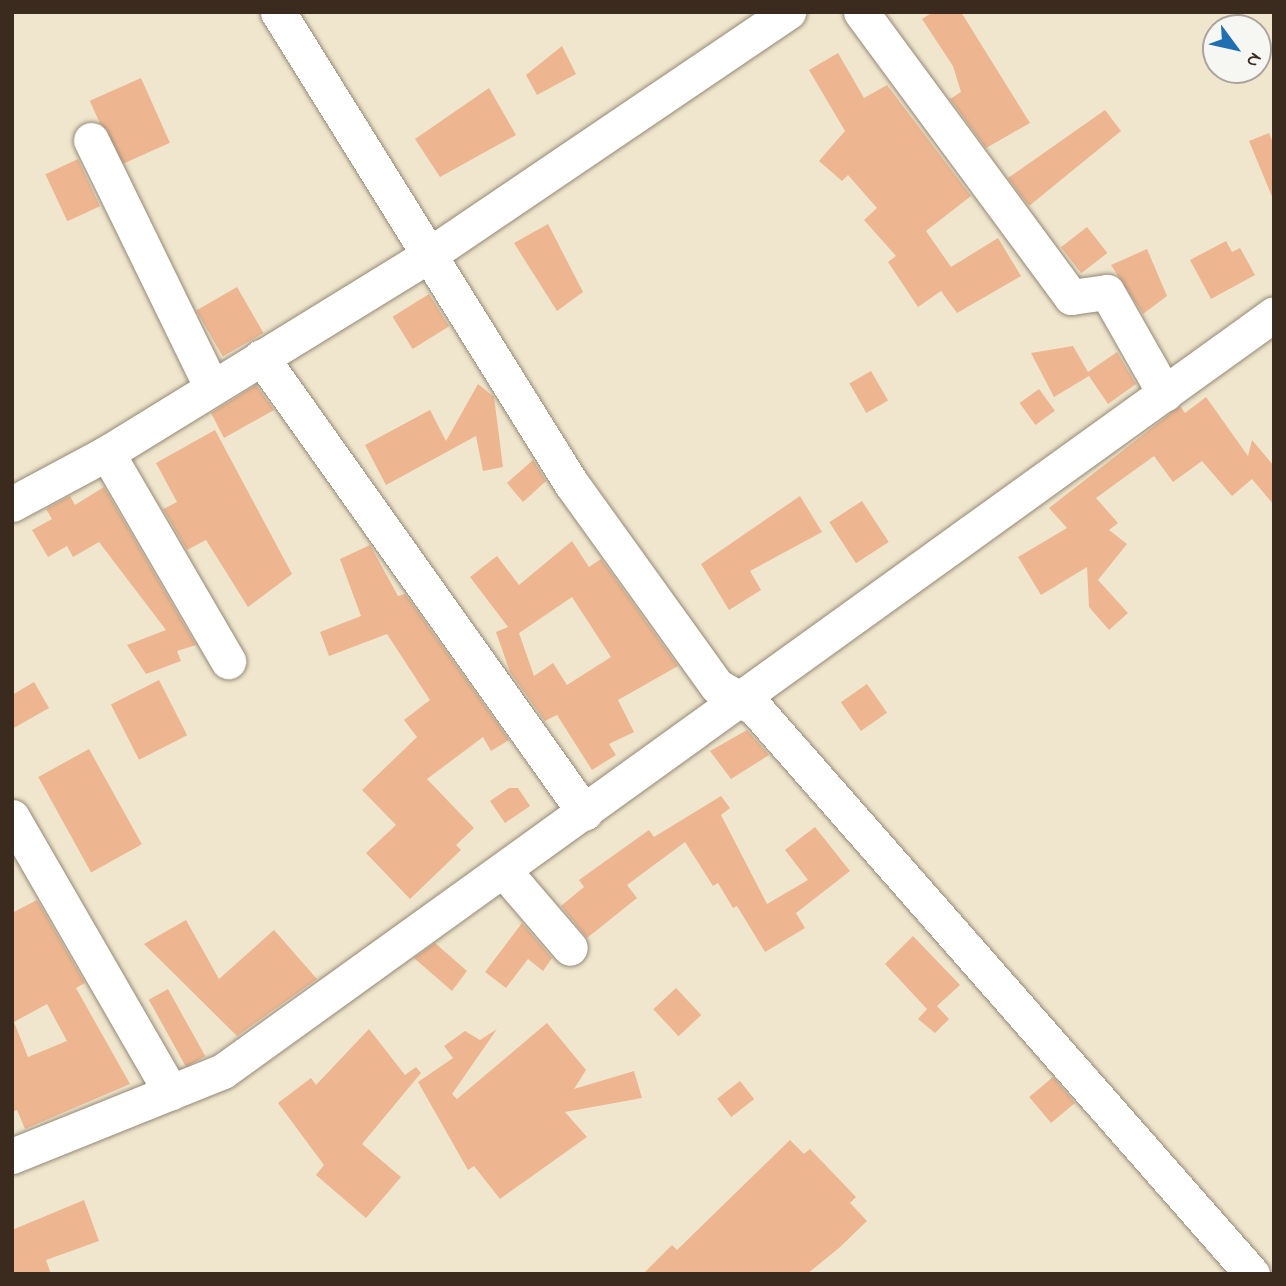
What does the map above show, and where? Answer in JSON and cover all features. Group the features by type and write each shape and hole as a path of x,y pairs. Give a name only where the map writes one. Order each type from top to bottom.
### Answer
{"street":[{"path":"278,12 571,484 717,686 737,695 755,708 1252,1274"},
{"path":"12,504 107,453 211,386 429,255 788,12"},
{"path":"861,12 1071,297 1107,292 1165,394"},
{"path":"91,139 211,386"},
{"path":"12,1156 223,1070 585,813 737,695 1165,394 1274,314"},
{"path":"261,357 585,813"},
{"path":"107,453 228,662"},
{"path":"12,817 171,1092"},
{"path":"503,871 570,948"}],"building":[{"path":"933,12 961,12 1030,123 986,148 950,99 961,92 953,66 922,19"},
{"path":"562,46 576,74 537,95 526,75"},
{"path":"838,53 864,98 887,85 971,196 926,231 951,267 998,238 1021,276 957,313 941,291 918,307 888,262 896,256 864,220 877,208 848,175 842,181 819,161 845,131 809,70"},
{"path":"141,78 170,143 119,166 90,101"},
{"path":"489,88 516,135 440,177 415,139"},
{"path":"1105,110 1121,131 1029,206 1008,178"},
{"path":"1269,133 1274,145 1273,199 1249,141"},
{"path":"78,159 100,206 67,221 45,174"},
{"path":"548,224 583,292 557,311 514,243"},
{"path":"1087,227 1107,253 1081,273 1061,247"},
{"path":"1226,241 1232,252 1240,248 1255,275 1211,299 1190,260"},
{"path":"1147,249 1167,296 1143,314 1111,265"},
{"path":"237,287 264,333 223,356 196,310"},
{"path":"429,294 449,326 413,349 393,317"},
{"path":"1073,346 1088,372 1117,352 1136,384 1108,404 1089,376 1054,397 1031,353"},
{"path":"871,371 888,400 866,413 849,384"},
{"path":"478,384 494,397 503,467 483,471 476,436 386,485 365,445 430,410 446,441"},
{"path":"256,385 274,410 224,438 211,413"},
{"path":"1039,389 1055,411 1035,425 1020,403"},
{"path":"1206,397 1248,456 1252,440 1274,466 1274,505 1252,479 1232,496 1202,461 1173,482 1154,456 1096,498 1118,523 1109,530 1127,544 1098,580 1128,613 1109,630 1089,607 1087,567 1041,595 1018,557 1067,528 1049,508 1180,406 1185,413"},
{"path":"215,430 292,574 248,607 206,540 187,550 163,509 177,502 156,463"},
{"path":"533,460 546,481 523,502 507,483"},
{"path":"104,487 196,645 177,651 181,661 146,674 127,645 166,630 99,542 73,557 67,546 48,557 32,530 52,519 46,509 70,496 75,505"},
{"path":"800,496 822,532 750,571 761,590 729,610 701,564"},
{"path":"862,501 889,542 856,563 829,522"},
{"path":"572,541 589,567 601,559 678,666 618,700 634,732 609,744 616,755 592,770 557,715 545,721 510,672 496,632 508,627 470,577 497,556 519,585","holes":["572,597 611,657 567,685 553,663 534,676 519,633"]},
{"path":"370,545 398,596 405,594 509,740 491,751 483,737 427,779 474,828 456,845 461,850 410,899 366,853 396,825 362,790 417,737 404,720 430,700 387,634 329,656 320,632 361,616 340,559"},
{"path":"159,680 187,735 139,760 111,705"},
{"path":"34,682 49,708 12,729 12,695"},
{"path":"867,684 887,713 861,731 841,702"},
{"path":"747,730 769,755 731,779 710,751"},
{"path":"89,749 142,844 91,872 38,777"},
{"path":"509,788 518,788 530,806 505,823 490,801"},
{"path":"721,796 730,808 721,815 767,904 808,880 785,850 815,827 850,871 796,913 805,928 765,952 737,906 733,908 718,883 713,886 685,842 627,885 637,898 587,938 561,906 584,887 579,880 649,830 654,837"},
{"path":"37,900 85,983 76,988 130,1084 25,1129 17,1110 12,1112 12,913","holes":["47,1004 67,1041 28,1057 14,1022"]},
{"path":"186,920 219,979 274,930 317,979 237,1036 144,944"},
{"path":"522,923 552,958 543,971 528,959 506,988 485,972"},
{"path":"913,936 960,985 937,1006 949,1019 935,1033 918,1019 927,1009 885,964"},
{"path":"435,943 467,971 452,991 414,958"},
{"path":"676,988 701,1015 679,1036 653,1009"},
{"path":"168,989 205,1056 186,1067 149,1000"},
{"path":"547,1023 586,1070 574,1089 634,1071 642,1098 565,1112 587,1137 500,1199 474,1166 468,1170 418,1082 453,1058 444,1046 465,1031 480,1040 497,1029 452,1094 457,1099"},
{"path":"369,1029 405,1075 416,1067 421,1073 362,1144 401,1177 366,1218 316,1175 324,1165 278,1103 311,1078 316,1085"},
{"path":"1053,1077 1075,1103 1051,1123 1029,1097"},
{"path":"740,1081 754,1099 731,1117 717,1099"},
{"path":"790,1140 804,1154 810,1149 856,1197 850,1203 867,1221 839,1248 807,1274 643,1274 672,1245 677,1250"},
{"path":"84,1200 99,1241 46,1260 51,1274 12,1274 12,1230"}]}
